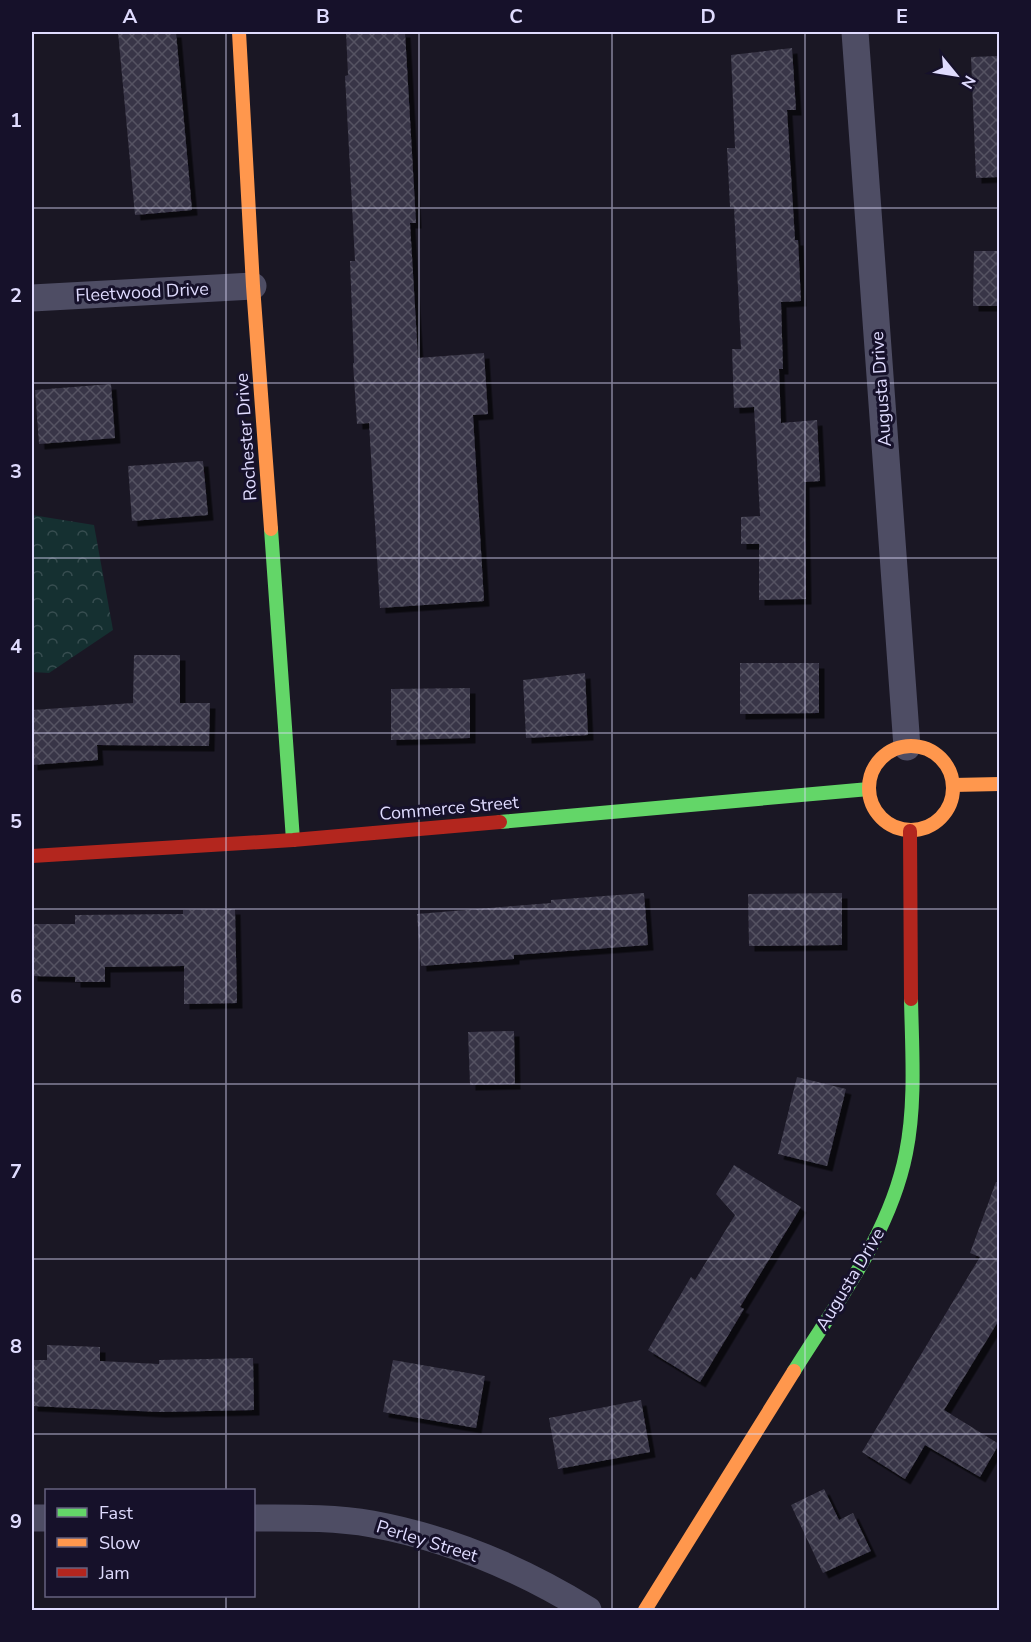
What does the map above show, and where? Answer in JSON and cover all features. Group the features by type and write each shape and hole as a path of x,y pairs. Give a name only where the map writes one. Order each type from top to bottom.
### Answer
{"street":[{"name":"Rochester Drive","path":"239,32 253,286 293,840"},
{"name":"Augusta Drive","path":"855,32 907,747"},
{"name":"Fleetwood Drive","path":"32,298 253,286"},
{"path":"915,746 941,759 949,771 953,785 952,796 946,810 937,821 924,828 910,831 890,825 879,816 871,803 869,789 873,771 881,759 893,750 915,746"},
{"path":"953,785 999,784"},
{"name":"Commerce Street","path":"32,856 293,840 869,789"},
{"name":"Augusta Drive","path":"645,1611 874,1242 893,1199 906,1154 912,1107 910,831"},
{"name":"Perley Street","path":"255,1518 326,1518 373,1524 441,1542 507,1567 588,1611"}],"green space":[{"path":"32,515 94,525 113,630 49,673 32,672"}],"building":[{"path":"118,32 176,32 192,210 135,215"},
{"path":"346,32 405,32 416,223 410,223 418,358 484,353 488,414 473,415 484,601 380,608 369,423 357,424 353,363 350,261 355,261 345,76 348,75"},
{"path":"792,48 796,110 787,110 801,301 781,302 783,369 779,369 781,423 817,420 820,481 804,482 806,599 759,600 759,544 741,544 741,517 760,516 754,407 734,408 732,349 741,349 734,207 730,207 727,148 735,148 731,55"},
{"path":"999,56 999,177 976,178 971,57"},
{"path":"974,251 999,251 999,306 973,306"},
{"path":"111,384 115,438 39,444 35,390"},
{"path":"203,461 208,515 132,521 128,466"},
{"path":"134,655 180,655 180,703 210,703 209,746 97,745 98,760 32,765 32,710 133,703"},
{"path":"740,663 819,663 819,713 740,714"},
{"path":"585,673 588,735 526,738 523,680"},
{"path":"470,688 470,738 391,740 391,689"},
{"path":"644,893 648,945 514,955 514,959 421,966 417,914"},
{"path":"842,893 842,945 749,946 748,894"},
{"path":"235,909 237,1003 184,1004 184,966 105,967 105,982 75,982 75,977 32,976 32,924 75,924 75,915 183,914 183,910"},
{"path":"514,1031 515,1084 470,1085 468,1032"},
{"path":"797,1077 846,1089 827,1166 778,1154"},
{"path":"734,1165 801,1207 740,1307 744,1309 700,1382 648,1350 691,1277 695,1280 735,1215 716,1194"},
{"path":"996,1182 999,1182 999,1320 944,1410 999,1444 980,1477 925,1445 905,1479 862,1452 980,1257 970,1253"},
{"path":"47,1345 100,1347 100,1361 159,1364 159,1360 253,1358 254,1410 160,1412 32,1406 33,1360 47,1360"},
{"path":"393,1360 485,1376 476,1428 383,1412"},
{"path":"641,1400 650,1452 558,1469 549,1418"},
{"path":"824,1489 839,1520 853,1513 871,1551 823,1573 791,1505"}],"traffic: fast":[{"path":"271,529 293,840"},
{"path":"500,822 869,789"},
{"path":"794,1371 844,1293 875,1239 898,1183 906,1153 911,1115 913,1076 911,999"}],"traffic: slow":[{"path":"239,32 253,286 271,529"},
{"path":"911,746 934,753 946,765 953,788 946,811 934,823 911,830 888,823 876,811 869,788 876,765 888,753 911,746"},
{"path":"953,785 1000,784"},
{"path":"645,1610 794,1371"}],"traffic: jam":[{"path":"32,856 293,840 500,822"},
{"path":"910,831 911,999"}]}
